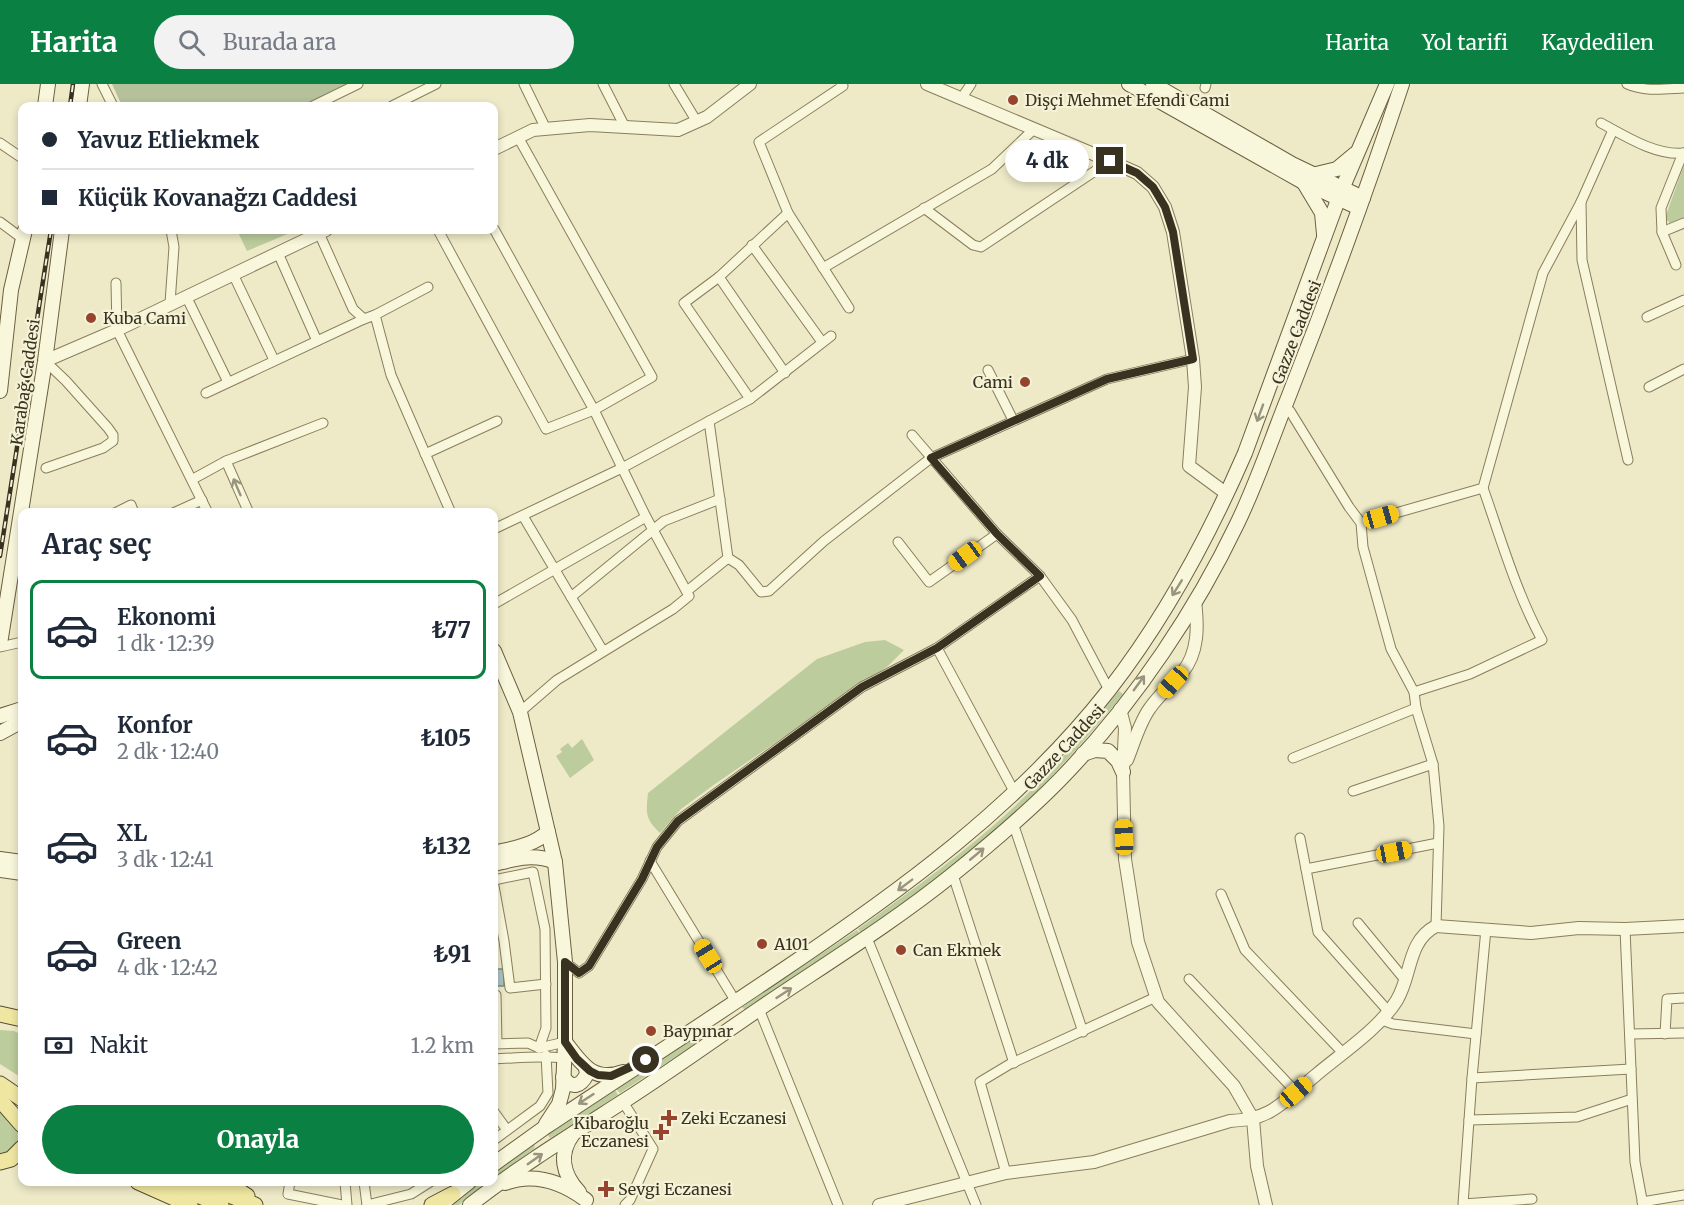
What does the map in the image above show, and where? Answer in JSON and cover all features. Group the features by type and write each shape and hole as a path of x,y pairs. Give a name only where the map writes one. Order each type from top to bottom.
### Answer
{"main road":[{"path":"46,102 48,84"},
{"path":"80,102 82,84"},
{"path":"1128,84 1308,178 1361,203"},
{"path":"1153,84 1308,178 1322,213 1324,242"},
{"name":"Gazze Caddesi","path":"498,1161 544,1128 860,919 942,856 1015,793 1059,748 1109,690 1187,572 1227,495 1245,453 1341,193 1387,84"},
{"name":"Gazze Caddesi","path":"498,1185 867,938 953,875 1013,823 1083,754 1120,709 1159,657 1195,601 1236,527 1263,466 1325,305 1402,84"},
{"path":"1308,178 1336,169 1357,153"},
{"path":"0,391 7,282 24,234"},
{"name":"Karabağ Caddesi","path":"22,508 45,362 61,234"},
{"name":"Karabağ Caddesi","path":"0,646 18,532"},
{"path":"498,660 520,712 555,862 565,962 563,1077 559,1104 544,1128"},
{"path":"0,716 18,711"},
{"path":"0,733 18,723"},
{"path":"1083,754 1095,750 1108,751 1118,761 1123,772"},
{"path":"498,852 526,846 538,841 548,832"},
{"path":"498,863 527,856 542,857 555,862"},
{"path":"0,1014 18,1019"},
{"path":"0,1024 18,1027"},
{"path":"565,1042 586,1068 598,1075 611,1076 646,1060"},
{"path":"563,1077 570,1084 578,1085 582,1083 587,1074 586,1068"},
{"path":"1,1092 18,1094"},
{"path":"1,1092 18,1098"},
{"path":"1,1092 18,1109"},
{"path":"1,1092 18,1119"},
{"path":"576,1131 565,1148 566,1173 570,1182 589,1203"},
{"path":"0,1162 11,1159 18,1152"},
{"path":"0,1170 18,1163"},
{"path":"498,1186 516,1179 543,1178 575,1191 589,1203"},
{"path":"147,1186 190,1205"},
{"path":"176,1186 221,1205"},
{"path":"206,1186 257,1205"},
{"path":"235,1186 257,1205"},
{"path":"441,1205 464,1186"},
{"name":"Gazze Caddesi","path":"470,1205 495,1187"},
{"path":"432,1205 453,1194"}],"street":[{"path":"102,84 111,102"},
{"path":"321,102 358,84"},
{"path":"400,102 436,84"},
{"path":"524,84 546,129"},
{"path":"603,84 625,127"},
{"path":"674,84 697,122"},
{"path":"498,147 532,130 590,124 678,130 707,117 750,84"},
{"path":"842,84 843,86 759,142 788,213 849,308"},
{"path":"927,84 1137,173 1153,187 1165,207 1173,232 1193,359 1195,387 1189,466 1227,495"},
{"path":"961,99 971,84"},
{"path":"1627,84 1637,88 1684,88"},
{"path":"1601,123 1650,147 1677,154 1684,153"},
{"path":"823,268 992,169 1034,129"},
{"path":"1414,692 1470,674 1542,640 1529,616 1510,569 1483,488 1544,273 1581,202 1613,129"},
{"path":"440,234 546,429 594,410 652,377 518,137"},
{"path":"0,143 18,155"},
{"path":"1676,265 1662,232 1661,208 1684,153"},
{"path":"924,208 973,245 981,247 1110,161"},
{"path":"1581,202 1582,260 1628,460"},
{"path":"750,399 684,303 719,278 788,213"},
{"path":"0,222 18,231"},
{"path":"1662,232 1684,223"},
{"path":"170,303 174,247 172,234"},
{"path":"46,468 103,448 113,441 113,435 66,381 45,362 317,234"},
{"path":"324,234 354,309 364,319"},
{"path":"497,234 594,410 652,529 689,596 673,609 557,680 520,712"},
{"path":"752,245 822,342"},
{"path":"278,252 317,341"},
{"path":"233,274 274,360"},
{"path":"719,278 785,373"},
{"path":"116,283 117,330 206,508"},
{"path":"206,393 375,315 428,287"},
{"path":"186,296 228,382"},
{"path":"1647,317 1684,300"},
{"path":"375,315 391,375 449,508"},
{"path":"498,527 622,468 750,399 831,336"},
{"path":"709,421 728,558 739,565 761,592 769,591 824,541 931,458 1107,379 1193,359"},
{"path":"1649,387 1684,369"},
{"path":"988,370 1013,420"},
{"path":"1284,408 1290,411 1361,523 1363,547 1391,649 1414,692 1416,708 1433,764 1439,826 1436,926"},
{"path":"425,454 497,421"},
{"path":"193,479 226,461 323,423"},
{"path":"912,435 997,534 1040,576 1072,620 1109,690"},
{"path":"226,461 247,508"},
{"path":"1361,523 1483,488"},
{"path":"571,597 664,521 720,499"},
{"path":"184,508 202,500"},
{"path":"523,516 603,651"},
{"path":"498,602 646,517"},
{"path":"898,542 929,582 997,534"},
{"path":"687,591 728,558"},
{"path":"565,962 579,973 589,966 642,879 657,847 678,821 862,687 937,648 1040,576"},
{"path":"1123,772 1140,726 1150,708 1184,670 1194,650 1197,632 1195,601"},
{"path":"0,646 18,643"},
{"path":"937,648 1015,793"},
{"path":"1293,758 1416,708"},
{"path":"1120,709 1125,728 1123,772 1125,859 1138,942 1158,1002 1234,1086 1253,1119 1257,1166 1266,1205"},
{"path":"1353,791 1433,764"},
{"path":"1013,823 1083,1032"},
{"path":"1300,837 1318,932 1385,1016 1393,1024 1476,1034"},
{"path":"1306,869 1438,843"},
{"path":"650,861 736,1002"},
{"path":"498,879 533,872 545,929 546,1028 543,1052 548,1092 540,1106 498,1136"},
{"path":"953,875 1014,1063"},
{"path":"1221,894 1245,950 1343,1053"},
{"path":"498,908 510,988 546,984"},
{"path":"1358,923 1405,980"},
{"path":"879,1205 1006,1173 1094,1162 1230,1121 1253,1119 1271,1111 1385,1016 1399,998 1419,939 1427,930 1436,926 1531,933 1579,928 1624,929 1684,926"},
{"path":"1486,929 1463,1204 1532,1199"},
{"path":"1624,929 1635,1162 1642,1203 1684,1195"},
{"path":"867,938 976,1205"},
{"path":"1189,979 1296,1092"},
{"path":"1006,1173 980,1082 1014,1063 1156,997"},
{"path":"1665,1034 1667,999 1684,998"},
{"path":"759,1009 838,1205"},
{"path":"1630,1034 1684,1034"},
{"path":"498,1058 543,1052 565,1042"},
{"path":"498,1044 528,1043 543,1052 564,1058"},
{"path":"1472,1078 1631,1069"},
{"path":"1469,1120 1577,1117 1632,1099"},
{"path":"623,1102 653,1149 630,1200 625,1205"},
{"path":"498,1118 507,1130"},
{"path":"289,1186 288,1194 344,1205 345,1186"},
{"path":"365,1186 367,1205 411,1194 423,1186"}],"green space":[{"path":"112,84 349,84 314,102 120,102"},
{"path":"1684,165 1684,219 1671,224 1665,218"},
{"path":"239,234 287,234 247,251"},
{"path":"885,640 904,650 888,666 715,784 681,809 660,833 652,824 647,811 648,793 817,659 865,642"},
{"path":"1119,691 1123,694 1089,735 1015,812 933,881 861,933 858,929 996,824 1042,779"},
{"path":"582,739 594,760 570,778 556,756 562,752 560,749 568,743 572,748"},
{"path":"857,930 860,934 746,1011 742,1007"},
{"path":"0,1030 18,1033 18,1075 0,1064"},
{"path":"706,1030 709,1035 620,1093 616,1089"},
{"path":"615,1090 618,1095 550,1138 547,1134"},
{"path":"0,1110 18,1125 18,1151 0,1158"},
{"path":"531,1144 535,1145 534,1149 498,1175 498,1169"},
{"path":"473,1186 481,1186 459,1205 447,1205"}],"water":[{"path":"498,969 504,969 504,986 498,986"}],"railway":[{"path":"71,102 73,84"},
{"path":"0,556 50,234"}],"place":[{"name":"Dişçi Mehmet Efendi Cami","path":"1013,100"},
{"name":"Kuba Cami","path":"91,318"},
{"name":"Cami","path":"1025,382"},
{"name":"A101","path":"762,944"},
{"name":"Can Ekmek","path":"901,950"},
{"name":"Baypınar","path":"651,1031"},
{"name":"Zeki Eczanesi","path":"669,1118"},
{"name":"Kibaroğlu Eczanesi","path":"661,1132"},
{"name":"Sevgi Eczanesi","path":"606,1189"}],"route":[{"path":"646,1060 611,1076 598,1075 577,1059 565,1042 565,962 579,973 589,966 642,879 657,847 666,834 678,821 714,793 862,687 937,648 1040,576 997,534 931,458 1107,379 1193,359 1173,232 1165,207 1153,187 1137,173 1110,161"}]}
